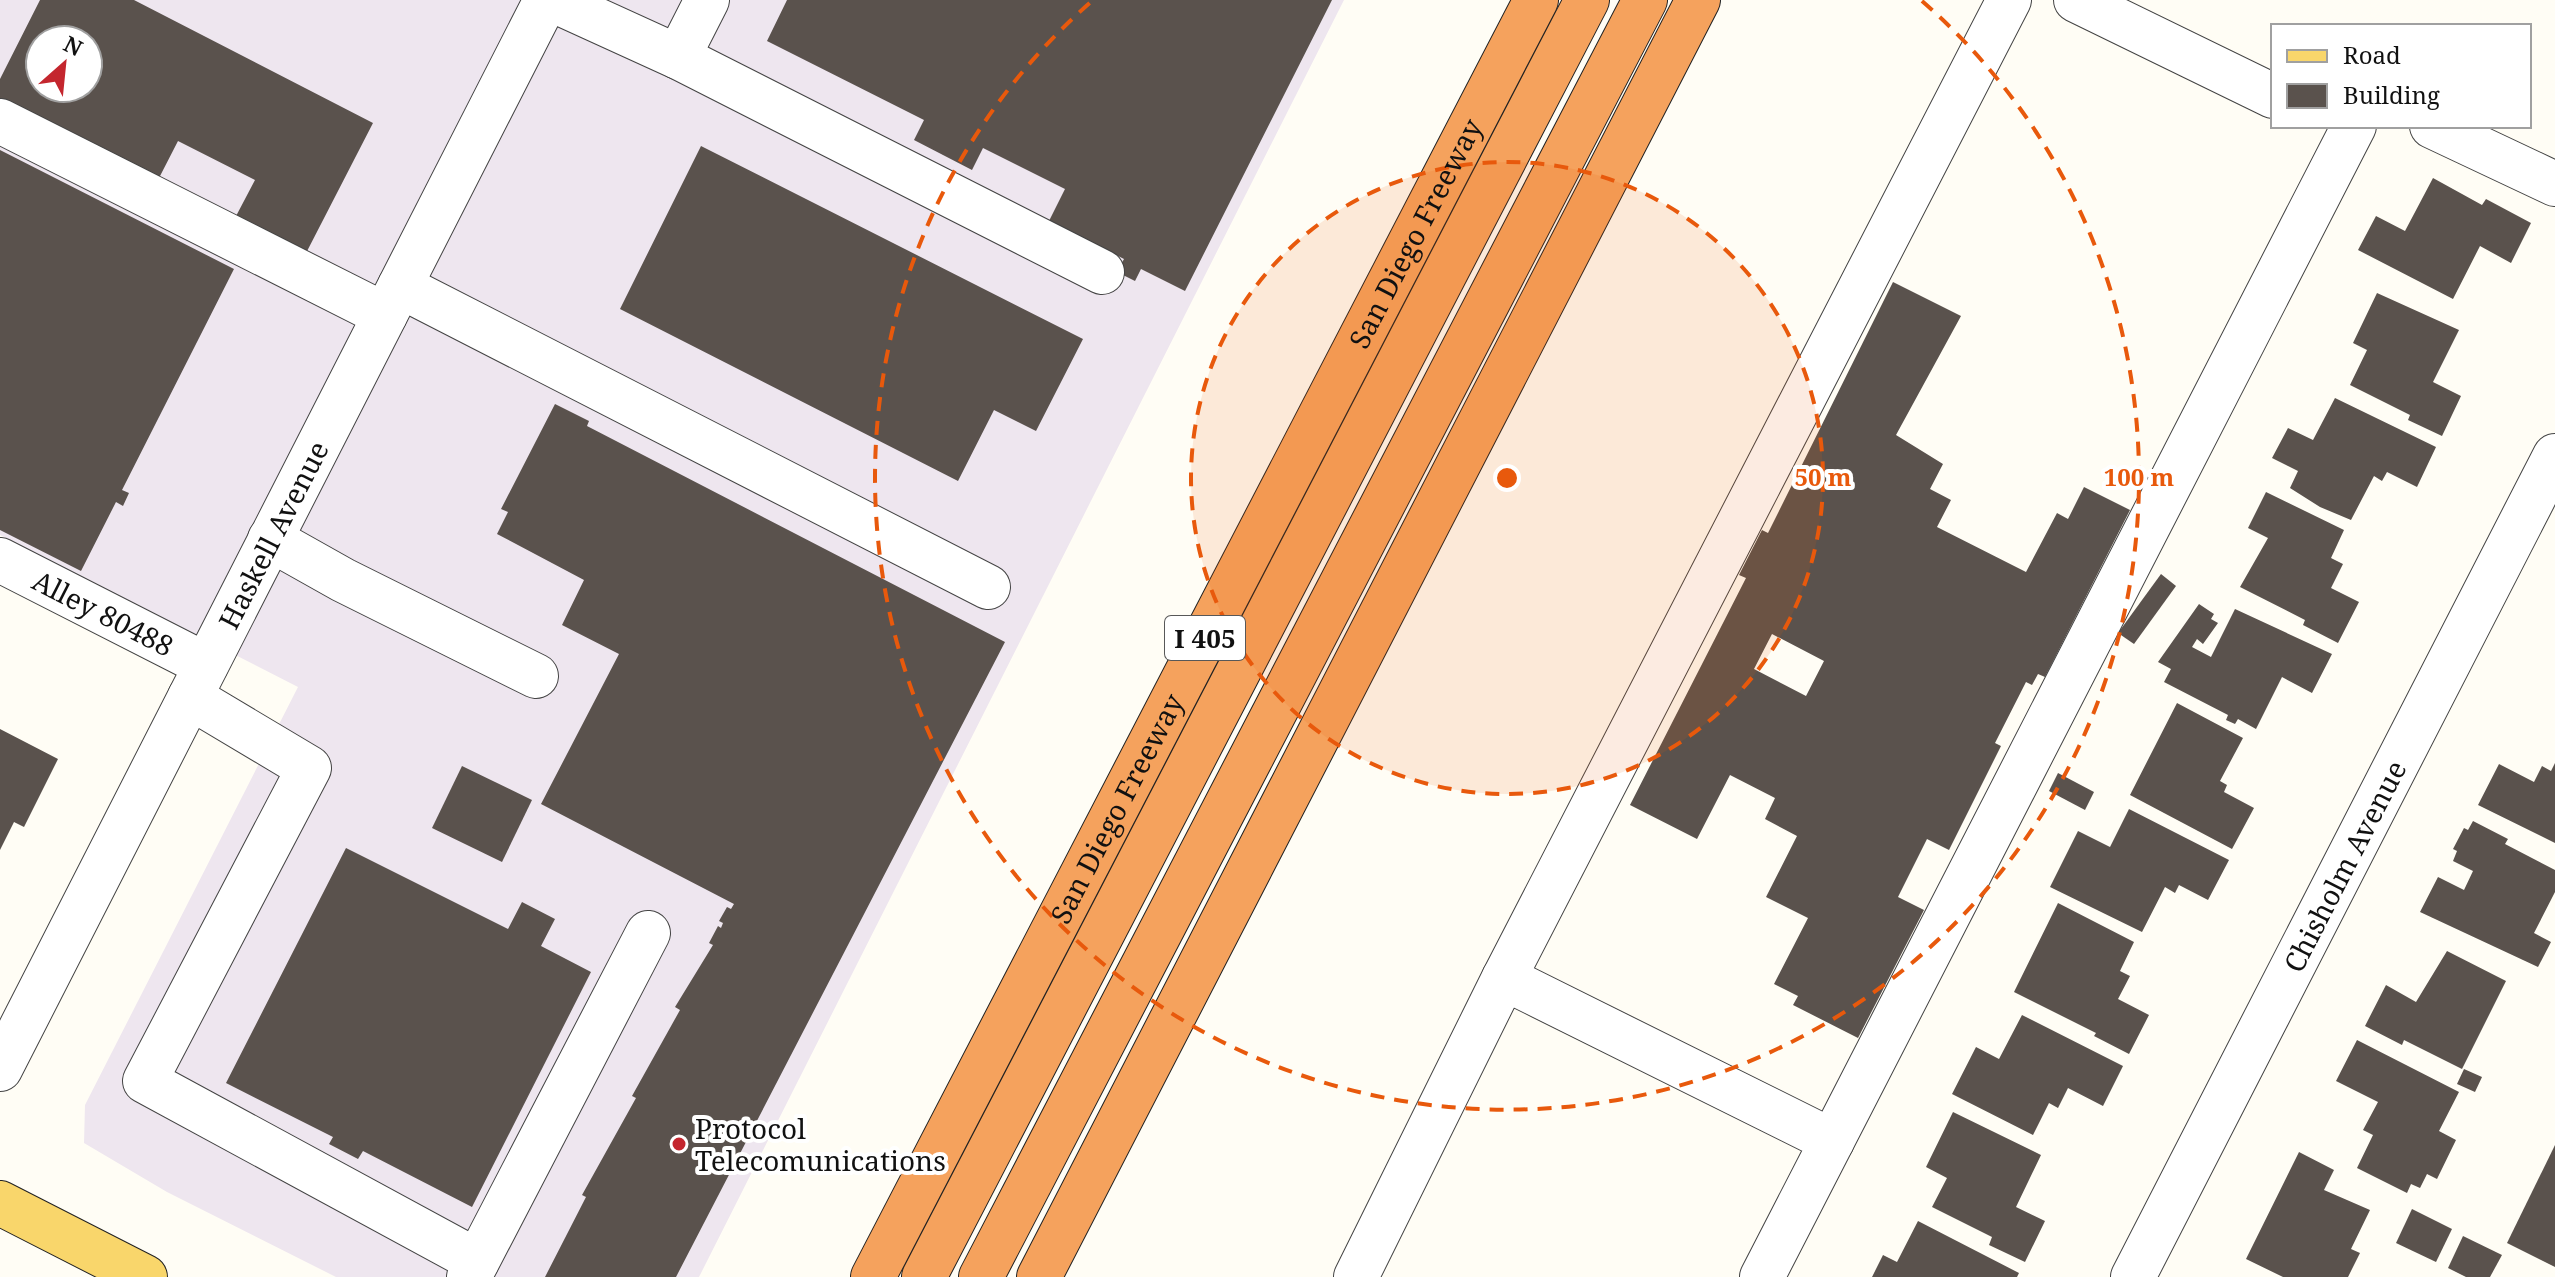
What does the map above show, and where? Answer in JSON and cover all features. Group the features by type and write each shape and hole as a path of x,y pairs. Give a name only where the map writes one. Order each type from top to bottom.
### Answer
{"highway":[{"name":"San Diego Freeway","path":"873,1277 1536,0"},
{"path":"924,1277 1587,0"},
{"path":"981,1277 1645,0"},
{"path":"1039,1277 1698,0"}],"main road":[{"path":"0,1203 145,1277"}],"street":[{"name":"Haskell Avenue","path":"0,1069 546,0"},
{"path":"553,0 678,57 1102,272"},
{"path":"678,57 707,0"},
{"path":"1356,1277 1504,978 2009,0"},
{"path":"2076,0 2271,95"},
{"path":"0,121 393,300 988,587"},
{"path":"1762,1277 2353,128"},
{"path":"2436,128 2555,184"},
{"name":"Chisholm Avenue","path":"2133,1277 2555,456"},
{"path":"270,539 343,580 536,676"},
{"name":"Alley 80488","path":"0,560 198,681 309,768 145,1081 473,1269"},
{"path":"473,1269 648,933"},
{"path":"1504,978 1832,1141"}],"shaded area":[{"path":"0,0 1344,0 699,1277 336,1277 167,1192 84,1143 85,1105 298,687 0,535"}],"building":[{"path":"40,0 134,0 373,123 303,259 0,103 0,79 24,32 24,104 104,104 104,24 28,24","holes":["178,141 255,180 235,218 159,178"]},
{"path":"787,0 1332,0 1185,291 1141,269 1135,281 1117,272 1124,259 1049,221 1065,189 983,148 972,170 914,140 924,120 767,41"},
{"path":"701,146 1083,339 1036,431 994,410 958,481 620,309"},
{"path":"0,150 234,269 122,490 129,493 123,506 116,502 81,571 0,530"},
{"path":"2433,178 2482,205 2486,199 2531,223 2511,263 2480,246 2453,299 2358,250 2376,216 2405,231"},
{"path":"1893,282 1961,316 1896,435 1943,464 1930,489 1951,500 1937,527 2026,572 2057,513 2068,519 2084,487 2130,510 2045,677 2038,674 2032,685 2026,682 1995,743 2001,746 1949,850 1927,839 1898,897 1924,910 1858,1038 1793,1005 1798,996 1774,984 1808,918 1766,897 1797,836 1765,819 1775,798 1730,775 1697,839 1630,805 1746,578 1739,575 1762,530 1768,533","holes":["1772,634 1824,661 1806,696 1754,669"]},
{"path":"2377,293 2459,330 2433,382 2461,396 2442,436 2408,420 2410,415 2350,385 2367,350 2353,343"},
{"path":"2335,398 2436,447 2417,487 2387,472 2382,481 2374,476 2351,520 2320,507 2290,488 2298,471 2272,458 2288,428 2313,440"},
{"path":"555,404 589,421 587,426 1005,642 676,1277 545,1277 586,1197 582,1195 636,1098 632,1096 680,1010 675,1007 713,945 709,943 718,926 721,928 723,923 719,921 727,907 731,909 734,904 541,804 619,654 562,625 584,580 497,534 508,512 501,509"},
{"path":"2266,492 2344,530 2331,558 2343,564 2331,588 2359,602 2338,643 2303,625 2305,620 2240,587 2268,538 2248,528"},
{"path":"2161,574 2176,586 2134,644 2118,633"},
{"path":"2199,604 2214,614 2211,619 2218,623 2203,644 2197,639 2192,647 2211,657 2235,609 2332,654 2312,693 2282,677 2256,729 2238,719 2235,724 2226,720 2228,715 2164,682 2171,669 2158,662"},
{"path":"2177,703 2243,738 2220,781 2227,785 2224,792 2254,808 2232,849 2130,795"},
{"path":"0,729 58,759 24,827 14,822 0,850"},
{"path":"2555,763 2555,843 2478,805 2499,764 2534,782 2542,766 2551,771"},
{"path":"462,766 532,800 502,862 432,828"},
{"path":"2058,773 2094,792 2085,810 2049,791"},
{"path":"2129,809 2229,860 2208,900 2179,885 2175,893 2165,887 2142,932 2050,887 2078,831 2110,847"},
{"path":"2473,821 2508,839 2505,844 2555,870 2555,892 2534,933 2551,942 2538,967 2420,912 2438,877 2464,890 2473,871 2453,861 2457,851 2453,849 2464,828 2468,830"},
{"path":"346,848 508,929 522,902 555,919 541,946 591,972 472,1207 363,1151 358,1159 329,1144 333,1137 226,1083"},
{"path":"2058,903 2134,942 2120,971 2130,976 2118,999 2149,1015 2129,1054 2094,1036 2096,1033 2014,992"},
{"path":"2447,951 2506,981 2462,1069 2404,1040 2402,1045 2365,1026 2386,985 2416,1002"},
{"path":"2022,1015 2123,1066 2103,1106 2068,1088 2058,1108 2049,1103 2033,1135 1952,1094 1976,1047 1999,1059"},
{"path":"2357,1040 2459,1092 2439,1131 2456,1140 2437,1179 2427,1174 2420,1188 2411,1184 2407,1193 2357,1168 2373,1135 2363,1130 2378,1102 2336,1081"},
{"path":"2464,1069 2482,1077 2475,1092 2457,1084"},
{"path":"1953,1112 2041,1155 2016,1207 2045,1221 2025,1262 1989,1245 1992,1237 1932,1207 1947,1178 1926,1167"},
{"path":"2555,1145 2555,1267 2507,1243"},
{"path":"2299,1152 2334,1170 2324,1190 2370,1210 2351,1249 2360,1253 2348,1277 2283,1277 2246,1259"},
{"path":"2412,1209 2452,1229 2436,1262 2396,1243"},
{"path":"1918,1221 2019,1273 2017,1277 1872,1277 1883,1255 1897,1262"},
{"path":"2463,1236 2502,1255 2490,1277 2466,1277 2448,1268"}],"place":[{"name":"Protocol Telecomunications","path":"679,1144"}]}
